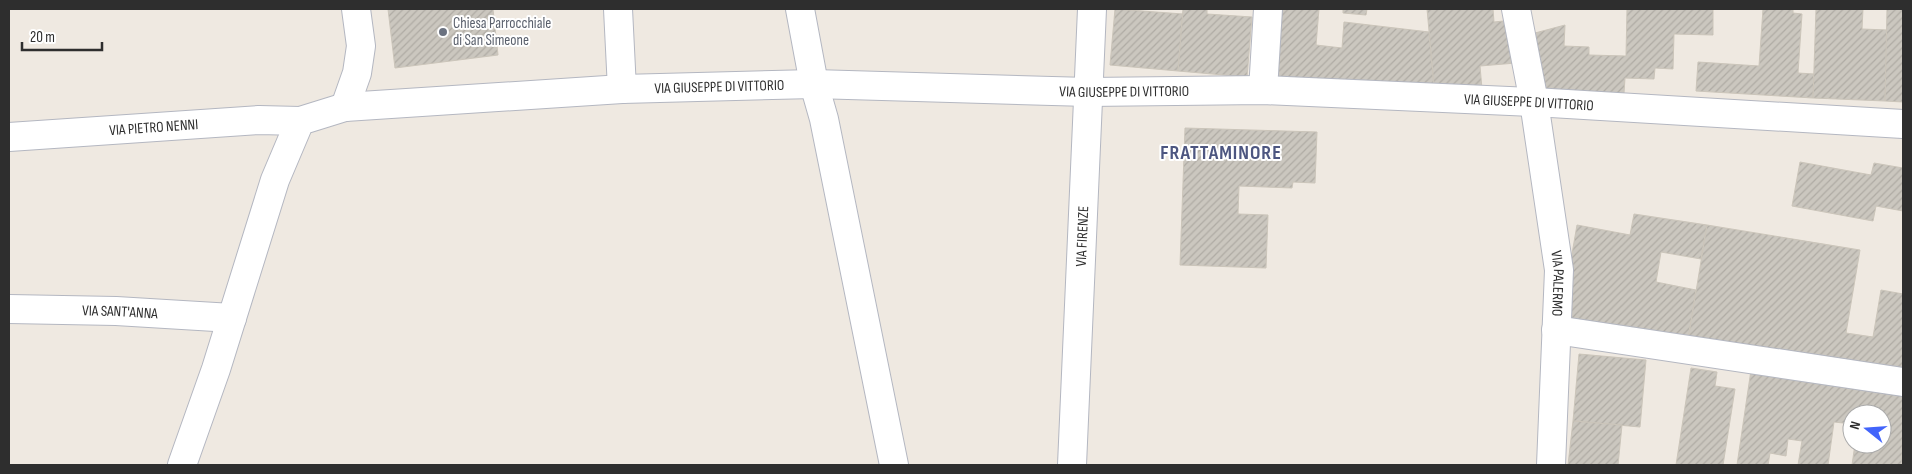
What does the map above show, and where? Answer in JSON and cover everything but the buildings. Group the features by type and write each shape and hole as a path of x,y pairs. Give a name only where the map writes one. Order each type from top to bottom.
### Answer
{"street":[{"path":"345,107 356,72 361,46 356,9"},
{"path":"618,9 622,89"},
{"path":"800,9 894,465"},
{"name":"VIA FIRENZE","path":"1072,465 1092,9"},
{"path":"1263,90 1268,9"},
{"name":"VIA PALERMO","path":"1516,9 1534,102 1559,270 1551,465"},
{"name":"VIA GIUSEPPE DI VITTORIO","path":"345,107 622,89 814,84 1088,92 1263,90 1534,102 1903,124"},
{"name":"VIA PIETRO NENNI","path":"9,137 259,120 300,121 345,107"},
{"path":"182,465 232,318 275,180 300,121"},
{"name":"VIA SANT'ANNA","path":"9,309 116,311 232,318"},
{"path":"1556,330 1903,382"}],"place":[{"name":"Chiesa Parrocchiale di San Simeone","path":"443,32"}],"district":[{"name":"FRATTAMINORE","path":"1221,153"}]}
